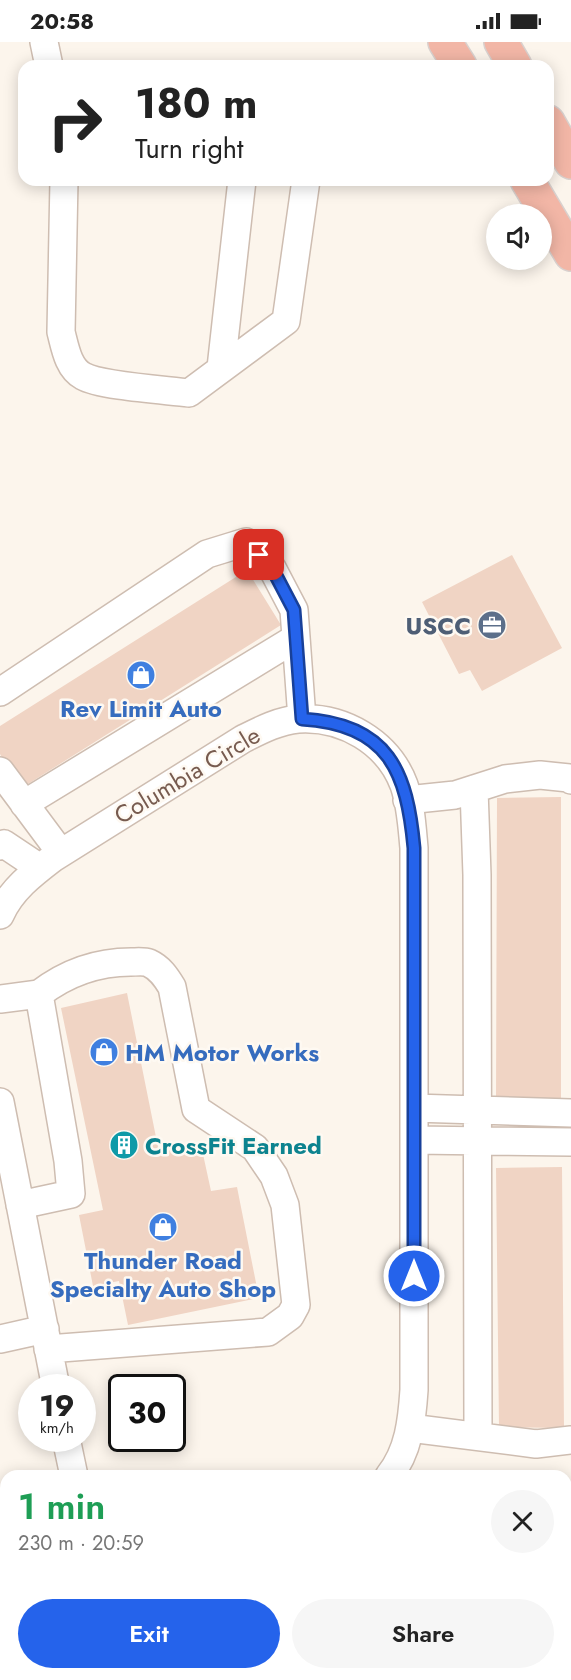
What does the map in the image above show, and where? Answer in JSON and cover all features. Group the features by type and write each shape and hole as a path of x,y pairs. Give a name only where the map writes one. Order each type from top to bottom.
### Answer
{"highway":[{"path":"446,42 456,60"},
{"path":"501,42 512,60"},
{"path":"554,132 571,162"},
{"path":"531,186 571,254"}],"street":[{"path":"44,42 48,60"},
{"path":"64,186 61,332 67,356 82,376 105,383 189,393 286,321 305,186"},
{"path":"221,368 241,186"},
{"path":"0,692 207,554 246,542 272,568 294,610 302,719"},
{"path":"24,804 296,638"},
{"name":"Columbia Circle","path":"0,915 14,893 50,860 243,739 271,725 302,719 324,720 349,727 373,741 392,761 404,785 414,848 414,1390 410,1428 405,1447 392,1470"},
{"path":"0,771 24,804 50,860"},
{"path":"407,800 456,795 505,779 540,775 571,780"},
{"path":"474,789 477,875 478,1436"},
{"path":"1,843 50,860"},
{"path":"0,999 39,994 53,983 82,969 123,962 148,963 163,973 172,987 196,1109 255,1148 274,1176 285,1205 296,1305 290,1316 268,1332 0,1339"},
{"path":"20,1205 71,1194 68,1161 39,994"},
{"path":"0,1105 53,1374"},
{"path":"414,1108 571,1113"},
{"path":"414,1140 571,1142"},
{"path":"410,1428 536,1444 571,1440"},
{"path":"69,1452 73,1470"}],"building":[{"name":"USCC","path":"512,555 562,648 482,691 470,670 459,674 422,602"},
{"name":"Rev Limit Auto","path":"247,570 281,625 20,789 0,754 0,726"},
{"path":"561,797 561,1100 496,1100 497,798"},
{"name":"Thunder Road Specialty Auto Shop","path":"127,993 159,1152 201,1145 211,1191 237,1187 259,1298 128,1325 119,1281 93,1286 79,1215 103,1210 61,1008"},
{"path":"562,1167 564,1428 499,1427 496,1168"}],"place":[{"name":"USCC","path":"492,625"},
{"name":"Rev Limit Auto","path":"141,675"},
{"name":"HM Motor Works","path":"104,1052"},
{"name":"CrossFit Earned","path":"124,1145"},
{"name":"Thunder Road Specialty Auto Shop","path":"163,1227"}],"route":[{"path":"259,555 272,568 294,610 302,719 324,720 349,727 373,741 392,761 404,785 411,812 414,848 414,1276"}]}
